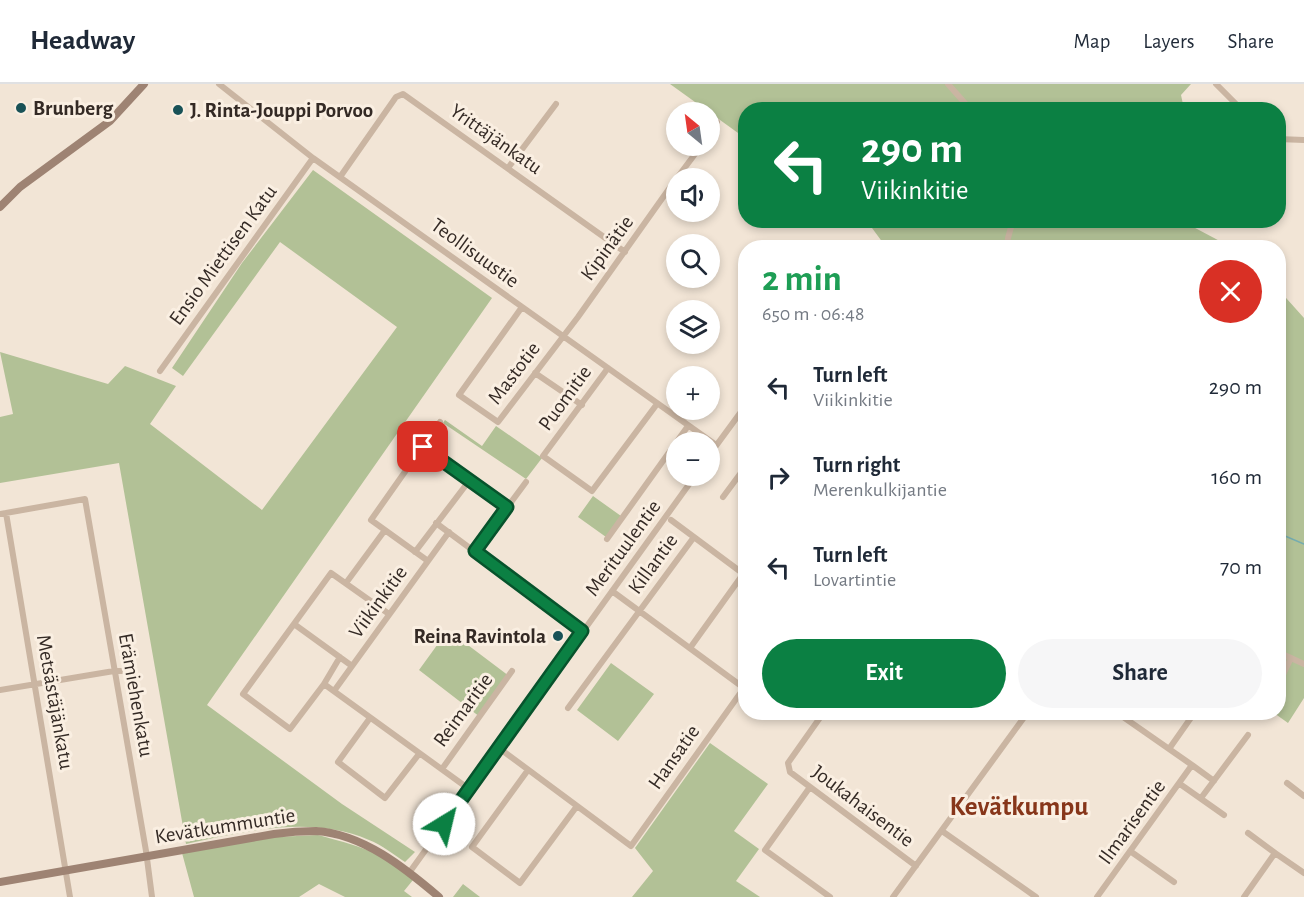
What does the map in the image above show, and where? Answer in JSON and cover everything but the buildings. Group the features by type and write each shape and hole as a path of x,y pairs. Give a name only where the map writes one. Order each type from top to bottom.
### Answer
{"street":[{"path":"0,207 20,187 110,121 144,84"},
{"name":"Teollisuustie","path":"219,84 339,177 697,432"},
{"path":"948,84 964,102"},
{"path":"1216,84 1234,102"},
{"name":"Yrittäjänkatu","path":"339,177 396,97 403,94 625,252"},
{"path":"508,168 556,104"},
{"path":"1286,139 1304,140"},
{"name":"Ensio Miettisen Katu","path":"160,371 313,158"},
{"name":"Kipinätie","path":"563,336 666,194"},
{"name":"Mastotie","path":"522,308 459,395 498,422 563,336"},
{"name":"Puomitie","path":"608,368 543,456 592,491 657,404"},
{"path":"535,373 582,405"},
{"path":"720,440 738,419"},
{"path":"428,561 371,520 440,422"},
{"path":"607,539 688,426"},
{"path":"423,447 507,507"},
{"path":"723,497 738,477"},
{"path":"415,552 469,481"},
{"path":"475,551 526,482"},
{"name":"Merituulentie","path":"409,873 688,486"},
{"name":"Erämiehenkatu","path":"3,514 85,499 147,856 152,897"},
{"name":"Metsästäjänkatu","path":"3,514 35,685 70,897"},
{"path":"671,520 738,568"},
{"path":"436,523 582,631"},
{"path":"346,583 385,530"},
{"name":"Viikinkitie","path":"334,692 449,532"},
{"name":"Killantie","path":"568,708 694,537"},
{"path":"340,657 324,684 290,729 243,694 331,573 389,614"},
{"path":"690,648 738,583"},
{"name":"Hansatie","path":"612,591 738,682"},
{"path":"294,624 352,666"},
{"path":"1286,656 1304,664"},
{"path":"1286,668 1291,658"},
{"path":"0,690 128,670"},
{"name":"Reimaritie","path":"442,769 512,671"},
{"path":"324,684 469,789"},
{"name":"Hansatie","path":"500,748 631,846 738,697"},
{"path":"370,718 338,762 385,798 419,754"},
{"name":"Joukahaisentie","path":"818,720 788,763 790,772 916,866"},
{"path":"893,897 1022,720"},
{"name":"Ilmarisentie","path":"1126,720 1214,781"},
{"path":"1169,749 1189,720"},
{"path":"1201,798 1248,735"},
{"name":"Ilmarisentie","path":"1097,897 1192,765"},
{"path":"528,770 472,847 481,854 520,883 576,806"},
{"path":"1287,783 1304,796"},
{"path":"1180,784 1224,815"},
{"path":"810,787 765,850 830,897"},
{"name":"Kevätkummuntie","path":"0,882 274,834 319,831 344,836 358,842 409,873 439,897"},
{"path":"942,831 1036,897"},
{"path":"1248,832 1304,873"},
{"path":"1130,851 1174,882"},
{"path":"1244,897 1275,853"}],"green space":[{"path":"670,84 1191,84 1181,95 1182,102 738,102 738,133 720,120 720,102 695,102"},
{"path":"313,170 492,298 207,705 342,804 415,852 405,862 369,840 347,832 324,828 255,830 186,844 119,463 0,483 0,417 13,414 0,352 108,384 125,366 176,386 150,424 262,510 397,327 280,242 183,376 172,368 242,263"},
{"path":"872,228 1195,228 1218,240 881,240"},
{"path":"1286,298 1304,318 1304,698 1288,723 1284,720 1286,720"},
{"path":"445,420 482,446 496,426 542,458 526,479 443,423"},
{"path":"593,496 621,516 606,537 578,517"},
{"path":"448,630 509,676 480,717 419,670"},
{"path":"611,663 654,694 618,741 577,710"},
{"path":"710,743 768,784 734,831 759,849 736,881 760,897 632,897 653,871 635,848"},
{"path":"318,835 369,851 403,870 413,880 404,891 412,897 345,897 319,884 299,897 194,897 182,853 276,837"},
{"path":"463,884 480,897 453,897"}],"waterway":[{"path":"1286,536 1304,544"}],"place":[{"name":"Brunberg","path":"21,108"},
{"name":"J. Rinta-Jouppi Porvoo","path":"178,110"},
{"name":"Reina Ravintola","path":"558,636"}],"district":[{"name":"Kevätkumpu","path":"1019,806"}],"route":[{"path":"423,447 507,507 475,551 582,631 444,824"}]}
